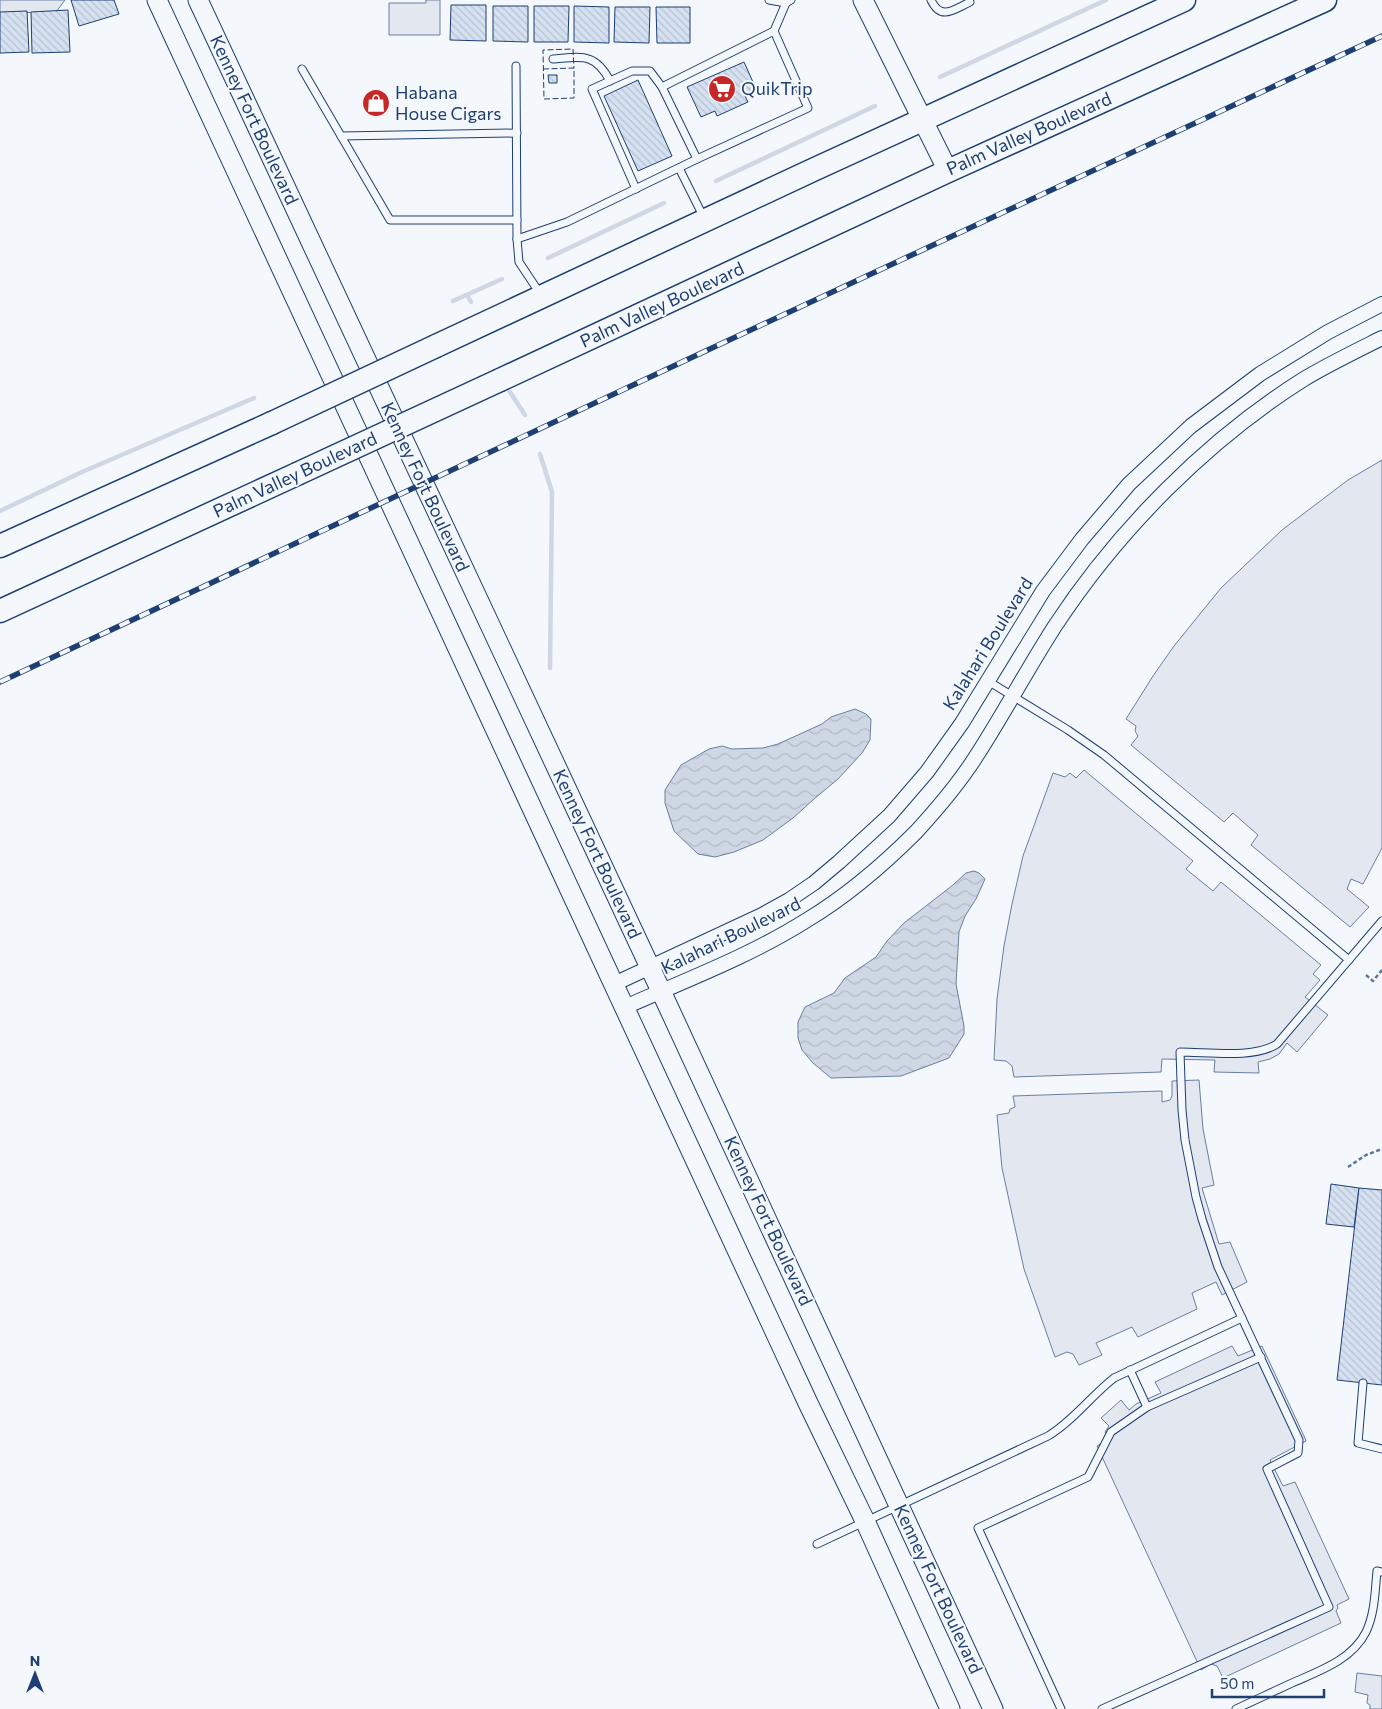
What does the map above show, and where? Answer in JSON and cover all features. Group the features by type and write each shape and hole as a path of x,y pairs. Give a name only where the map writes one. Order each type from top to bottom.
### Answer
{"highway":[{"path":"0,546 272,423 705,220 1184,0"},
{"name":"Palm Valley Boulevard","path":"0,611 948,171 1325,0"}],"main road":[{"path":"157,0 808,1403 866,1523 950,1709"},
{"name":"Kenney Fort Boulevard","path":"198,0 661,991 993,1709"},
{"path":"863,0 948,171"}],"street":[{"name":"Kalahari Boulevard","path":"614,984 762,915 814,883 888,816 947,746 1049,583 1082,539 1129,484 1190,426 1260,374 1328,332 1382,304"},
{"name":"Kalahari Boulevard","path":"625,1007 777,938 814,916 862,882 914,833 952,790 976,756 1056,626 1084,586 1135,522 1170,485 1268,404 1305,379 1382,338"}],"lane":[{"path":"662,87 774,31 789,1 769,0"},
{"path":"931,0 935,8 940,12 946,13 971,1"},
{"path":"517,239 567,222 808,108 774,31"},
{"path":"553,59 588,58 603,68 610,80"},
{"path":"516,66 517,239 519,262 542,296"},
{"path":"302,69 390,220 517,220"},
{"path":"636,189 592,89 610,80 632,71 650,71 662,87 697,159"},
{"path":"341,136 516,133"},
{"path":"679,168 705,220"},
{"path":"988,682 1068,730 1104,755 1349,960"},
{"path":"1102,1709 1329,1607 1267,1469 1298,1453 1299,1440 1215,1259 1196,1197 1185,1140 1180,1052 1250,1054 1271,1048 1284,1037 1382,921"},
{"path":"818,1544 866,1523 1054,1432 1114,1378 1242,1318"},
{"path":"1061,1709 978,1528 1088,1477 1111,1432 1147,1408 1261,1357"},
{"path":"1130,1370 1147,1408"},
{"path":"1363,1383 1358,1443 1382,1449"},
{"path":"1236,1709 1332,1665 1352,1651 1366,1633 1370,1623 1377,1571 1382,1572"}],"path":[{"path":"1366,975 1373,981 1382,970"},
{"path":"1348,1167 1366,1155 1382,1149"}],"shaded area":[{"path":"0,0 65,0 56,12 0,13"},
{"path":"426,0 440,0 440,35 389,35 389,3 426,3"},
{"path":"1382,460 1382,848 1363,884 1351,879 1347,889 1369,907 1350,927 1251,845 1258,835 1233,813 1224,822 1131,745 1138,736 1135,731 1136,726 1126,719 1174,646 1221,588 1282,530 1348,480"},
{"path":"1084,770 1193,861 1186,869 1213,891 1221,882 1321,965 1313,974 1320,980 1305,997 1328,1015 1297,1052 1287,1043 1279,1054 1258,1062 1259,1073 1214,1072 1215,1060 1162,1059 1161,1072 1014,1077 1012,1066 1006,1061 994,1060 997,999 1004,946 1023,856 1053,773 1065,777 1070,773 1076,778"},
{"path":"1199,1080 1203,1129 1214,1185 1202,1188 1219,1244 1230,1242 1247,1282 1222,1295 1216,1282 1192,1293 1197,1309 1138,1337 1132,1327 1096,1343 1102,1355 1079,1365 1073,1354 1067,1352 1055,1357 1024,1269 1002,1168 997,1115 1009,1113 1010,1109 1015,1107 1013,1096 1162,1091 1162,1102 1170,1100 1172,1096 1172,1081"},
{"path":"1232,1346 1238,1356 1262,1346 1304,1436 1306,1441 1270,1460 1283,1486 1295,1482 1349,1599 1337,1605 1336,1611 1341,1623 1223,1678 1217,1666 1211,1664 1201,1670 1097,1446 1109,1439 1105,1432 1109,1426 1101,1418 1121,1400 1129,1410 1136,1404 1161,1393 1155,1382"},
{"path":"1357,1673 1382,1676 1382,1709 1370,1709 1370,1705 1367,1703 1368,1695 1355,1692"}],"water":[{"path":"855,709 866,714 871,719 870,740 862,753 838,779 793,818 763,840 734,852 715,857 698,854 674,831 665,803 665,790 681,765 709,749 722,746 732,749 763,748 778,744 822,724 831,717"},
{"path":"974,871 985,879 976,899 965,916 959,932 956,984 964,1034 949,1058 901,1076 831,1078 813,1063 802,1050 798,1038 798,1022 805,1007 834,993 845,978 876,957 887,941 904,923 966,873"}],"building":[{"path":"71,0 114,0 119,14 79,26"},
{"path":"451,5 486,5 486,41 450,40"},
{"path":"493,6 528,6 528,42 493,41"},
{"path":"534,6 569,6 568,42 534,42"},
{"path":"574,6 609,7 609,43 574,42"},
{"path":"615,7 650,7 649,43 614,42"},
{"path":"656,7 690,7 690,43 657,43"},
{"path":"68,10 70,52 32,53 31,12"},
{"path":"27,11 29,52 0,53 0,12"},
{"name":"QuikTrip","path":"744,62 757,91 745,96 748,102 717,116 715,111 701,117 687,87"},
{"path":"548,75 557,75 557,83 549,83"},
{"path":"638,80 672,156 638,171 604,96"},
{"path":"1331,1184 1359,1188 1354,1227 1326,1224"},
{"path":"1359,1188 1382,1190 1382,1385 1337,1380"}],"waterway":[{"path":"940,77 1106,0"},
{"path":"716,181 875,106"},
{"path":"548,258 664,203"},
{"path":"453,301 502,279"},
{"path":"467,295 471,302"},
{"path":"510,392 525,415"},
{"path":"0,511 82,472 254,398"},
{"path":"540,454 552,492 550,668"}],"railway":[{"path":"0,682 1382,36"}],"fence":[{"path":"543,69 574,68 574,98 544,99 543,50 573,49 574,68"}],"place":[{"name":"QuikTrip","path":"722,89"},
{"name":"Habana House Cigars","path":"376,103"}]}
